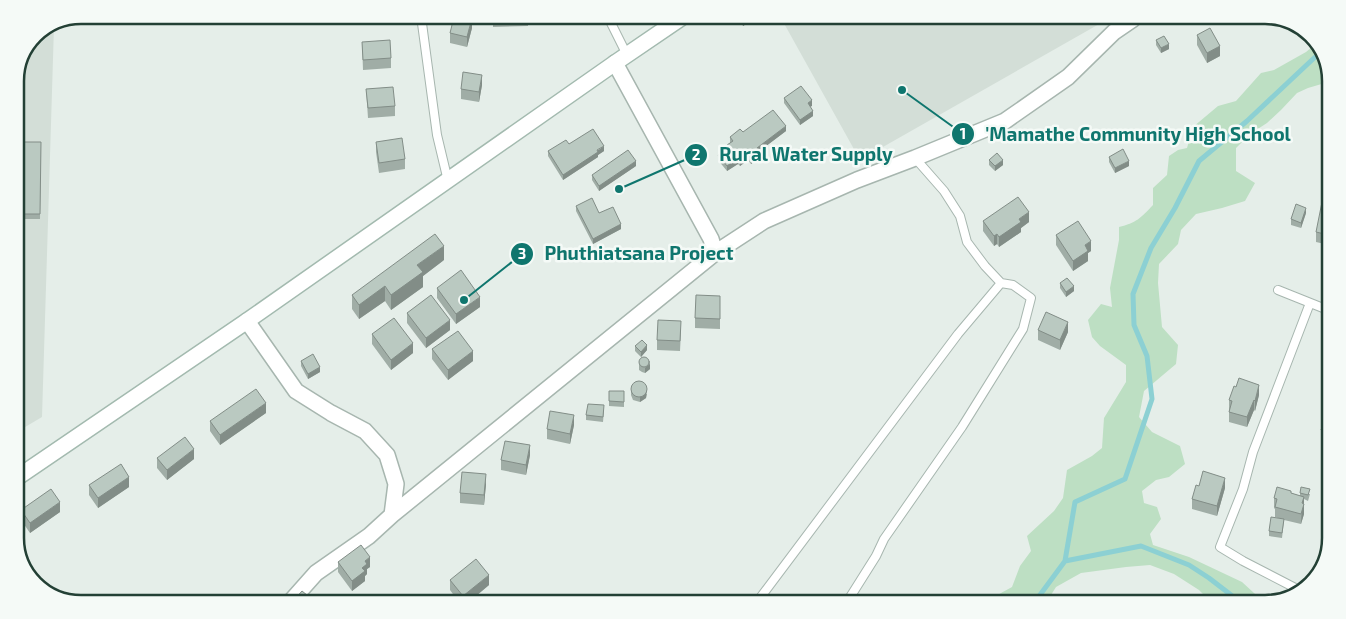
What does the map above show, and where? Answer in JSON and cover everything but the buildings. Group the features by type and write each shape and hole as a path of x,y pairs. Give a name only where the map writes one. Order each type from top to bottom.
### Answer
{"street":[{"path":"24,473 248,321 672,24"},
{"path":"296,595 316,573 369,536 392,514 715,253 764,221 857,180 1005,121 1068,77 1114,32 1127,24"},
{"path":"621,59 711,239 715,253"},
{"path":"248,321 296,391 365,431 387,455 396,484 392,514"}],"lane":[{"path":"422,24 437,136 448,181"},
{"path":"610,24 621,59"},
{"path":"851,595 876,556 884,539 962,427 1023,329 1031,298 1013,285 1001,282 985,266 967,242 960,216 944,190 916,158"},
{"path":"762,595 958,334 1001,282"},
{"path":"1278,290 1322,308"},
{"path":"1294,587 1220,548 1310,303"}],"shaded area":[{"path":"784,24 1099,24 860,160"},
{"path":"54,30 42,417 24,428 24,77 26,66 36,46"}],"green space":[{"path":"1311,48 1315,52 1320,66 1322,84 1297,93 1267,123 1250,134 1236,148 1236,171 1255,183 1245,201 1196,214 1181,230 1178,244 1159,264 1158,283 1162,327 1178,345 1176,364 1144,391 1139,417 1152,432 1180,446 1185,464 1169,477 1156,480 1142,491 1144,503 1157,507 1161,519 1150,534 1153,545 1189,557 1242,582 1256,595 1204,595 1174,574 1150,565 1081,573 1056,587 1051,595 998,595 1012,587 1020,566 1031,551 1027,536 1054,511 1063,498 1067,470 1102,448 1104,418 1126,382 1126,365 1100,346 1092,337 1088,320 1101,304 1112,307 1110,288 1119,240 1119,227 1130,224 1138,219 1153,205 1153,188 1167,175 1169,156 1178,150 1187,148 1193,127 1218,106 1236,101 1261,73 1274,70"}],"waterway":[{"path":"1040,595 1065,561 1075,502 1125,479 1152,399 1147,356 1134,325 1133,294 1151,248 1175,208 1199,161 1247,121 1317,56"},
{"path":"1065,561 1141,546 1189,565 1231,595"}],"place":[{"name":"'Mamathe Community High School","path":"902,90"},
{"name":"Rural Water Supply","path":"619,189"},
{"name":"Phuthiatsana Project","path":"464,300"}]}
